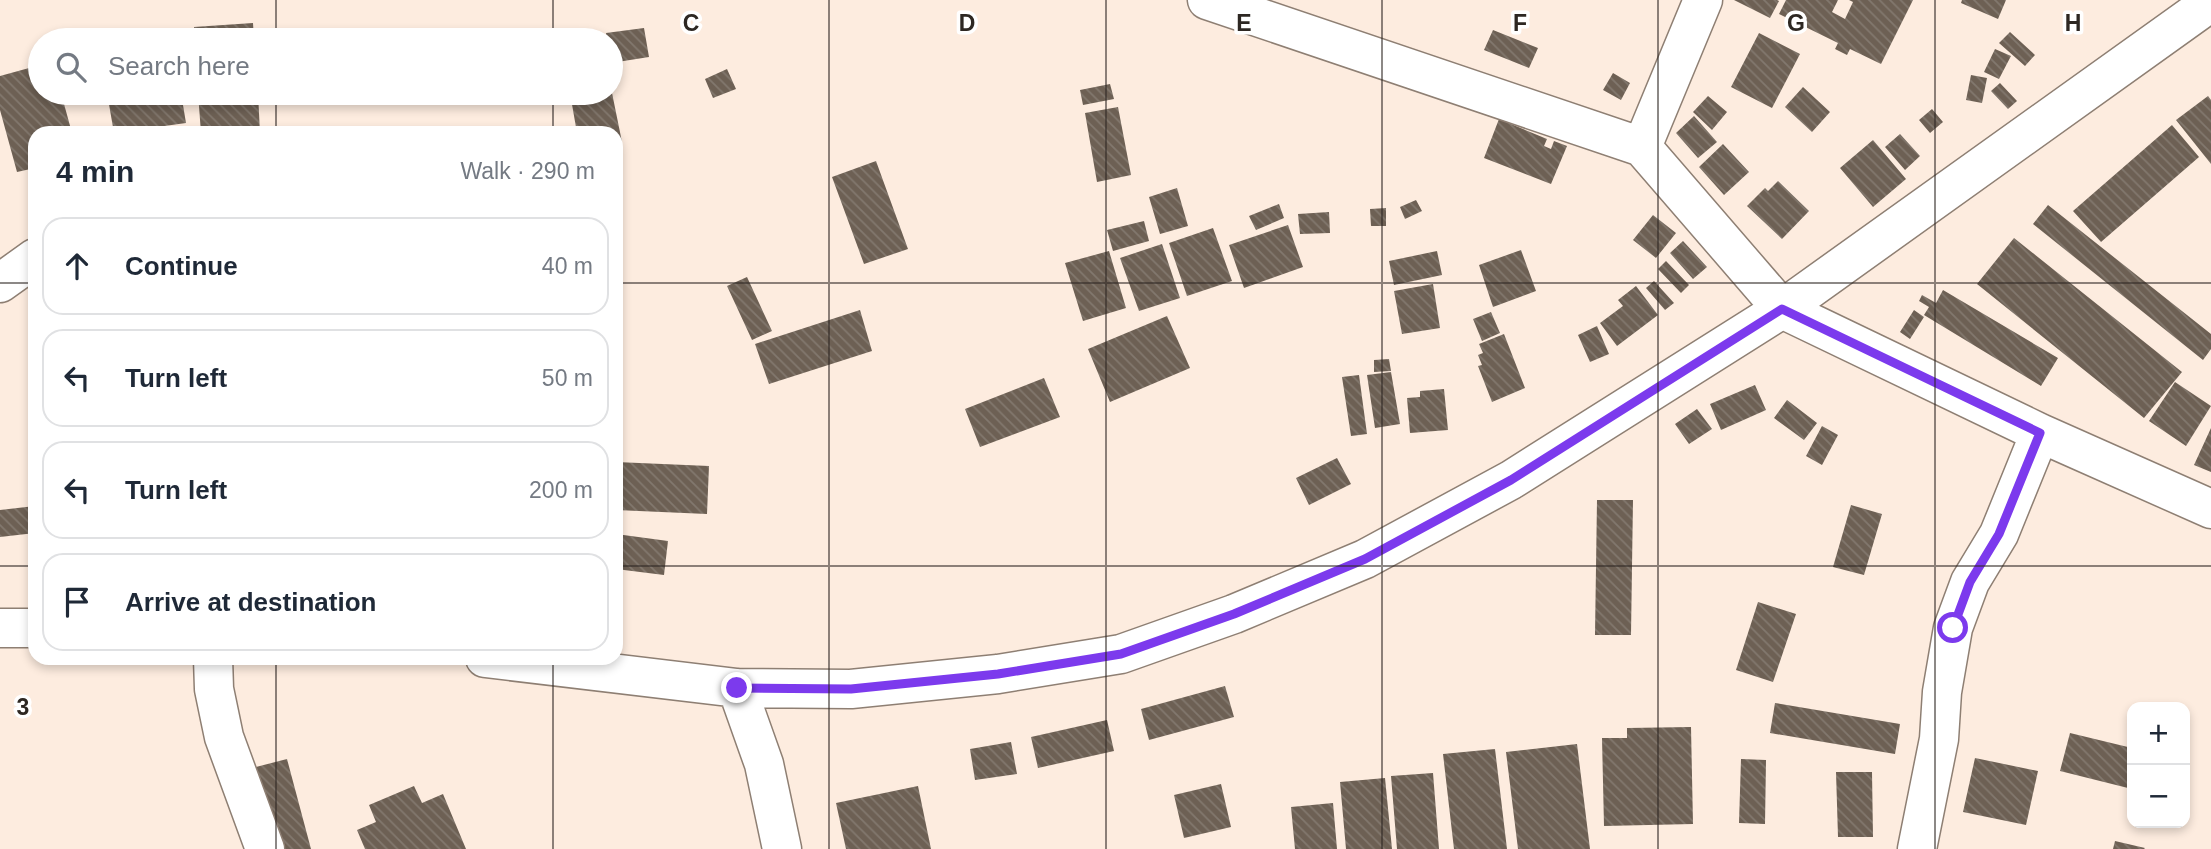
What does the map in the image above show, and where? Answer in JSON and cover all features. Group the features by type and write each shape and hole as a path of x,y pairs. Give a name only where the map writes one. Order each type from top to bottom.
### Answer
{"street":[{"path":"1207,0 1642,148 1782,309 2040,433 2211,509"},
{"path":"1642,148 1703,0"},
{"path":"544,665 737,688 851,689 998,674 1121,654 1234,614 1365,559 1511,480 1782,309 2211,2"},
{"path":"0,283 28,263"},
{"path":"1917,849 1939,739 1941,692 1953,628 1970,582 1999,534 2040,433"},
{"path":"0,628 28,628"},
{"path":"213,665 214,689 224,737 265,849"},
{"path":"737,688 764,764 782,849"}],"building":[{"path":"1734,0 1777,0 1779,1 1770,18"},
{"path":"1786,0 1838,0 1832,12 1845,19 1853,2 1849,0 1913,0 1881,64 1850,49 1847,55 1835,49 1838,43 1779,14"},
{"path":"1962,0 2006,0 1998,19 1961,3"},
{"path":"253,23 253,28 194,28"},
{"path":"644,28 649,57 623,61 623,31"},
{"path":"1493,30 1538,48 1529,68 1484,50"},
{"path":"2010,32 2035,55 2025,66 1999,43"},
{"path":"1759,33 1800,54 1772,108 1731,87"},
{"path":"1995,49 2011,56 1999,79 1984,72"},
{"path":"28,68 28,105 64,105 70,126 28,126 28,170 17,172 0,110 0,76"},
{"path":"727,69 736,89 713,98 705,79"},
{"path":"1613,73 1630,83 1621,100 1603,90"},
{"path":"1971,75 1987,78 1982,103 1966,100"},
{"path":"2000,83 2017,101 2008,109 1991,91"},
{"path":"1110,84 1114,99 1083,105 1080,90"},
{"path":"1803,87 1830,112 1812,132 1785,107"},
{"path":"1708,96 1727,112 1712,130 1693,112"},
{"path":"2208,96 2211,100 2211,164 2176,120"},
{"path":"109,105 183,105 186,123 164,126 113,126"},
{"path":"199,105 259,105 260,126 200,126"},
{"path":"572,105 614,105 619,126 576,126"},
{"path":"1118,107 1131,175 1097,182 1085,113"},
{"path":"1932,109 1943,122 1930,133 1919,120"},
{"path":"1694,116 1717,142 1698,158 1676,133"},
{"path":"1499,119 1547,139 1544,146 1551,149 1554,141 1567,146 1551,184 1484,158"},
{"path":"2172,125 2199,157 2101,242 2073,211"},
{"path":"1900,134 1920,156 1905,170 1885,147"},
{"path":"1873,140 1906,179 1873,207 1840,168"},
{"path":"1723,144 1749,172 1724,195 1699,167"},
{"path":"876,161 908,249 864,264 832,177"},
{"path":"1778,181 1809,211 1782,239 1747,206 1765,188 1768,191"},
{"path":"1177,188 1188,226 1160,234 1149,197"},
{"path":"1416,200 1422,211 1405,219 1400,207"},
{"path":"1279,204 1284,218 1256,230 1249,216"},
{"path":"2048,205 2211,334 2211,349 2203,360 2033,224"},
{"path":"1386,208 1386,226 1371,226 1370,209"},
{"path":"1329,212 1330,233 1300,234 1298,214"},
{"path":"1653,215 1676,233 1656,258 1633,240"},
{"path":"1144,221 1149,241 1113,251 1107,230"},
{"path":"1288,225 1303,267 1244,288 1229,245"},
{"path":"1213,228 1232,281 1187,296 1169,243"},
{"path":"2014,238 2182,372 2144,418 1977,284"},
{"path":"1683,241 1707,267 1693,279 1670,253"},
{"path":"1162,244 1180,298 1139,311 1120,258"},
{"path":"1521,250 1536,291 1493,307 1479,265"},
{"path":"1109,251 1126,308 1083,321 1065,263"},
{"path":"1437,251 1442,275 1394,285 1389,261"},
{"path":"1666,261 1689,285 1681,293 1658,269"},
{"path":"747,277 772,331 752,340 727,286"},
{"path":"1654,281 1674,303 1665,310 1646,288"},
{"path":"1433,284 1440,328 1402,334 1394,291"},
{"path":"1636,286 1658,315 1617,346 1600,323 1623,306 1618,300"},
{"path":"1943,290 2058,358 2041,386 1924,315 1929,307 1919,301 1922,295 1936,303"},
{"path":"860,310 872,351 769,384 755,344"},
{"path":"1914,310 1924,317 1910,339 1900,332"},
{"path":"1491,312 1500,333 1482,341 1473,319"},
{"path":"1167,316 1190,368 1110,402 1088,349"},
{"path":"1597,326 1609,354 1590,362 1578,335"},
{"path":"1504,334 1525,388 1492,402 1478,366 1482,365 1478,355 1483,353 1479,344"},
{"path":"1389,359 1391,371 1374,372 1374,360"},
{"path":"1391,372 1400,424 1375,428 1367,375"},
{"path":"1359,375 1367,434 1351,436 1342,377"},
{"path":"1044,378 1060,417 980,447 965,409"},
{"path":"2175,382 2211,406 2186,446 2149,421"},
{"path":"1755,385 1766,410 1721,430 1710,404"},
{"path":"1444,389 1448,430 1410,433 1407,398 1420,397 1420,391"},
{"path":"1787,400 1817,423 1804,440 1774,418"},
{"path":"1697,409 1712,429 1689,444 1675,424"},
{"path":"1822,426 1838,435 1822,465 1806,456"},
{"path":"2211,428 2211,472 2194,465"},
{"path":"1337,458 1351,484 1309,505 1296,478"},
{"path":"623,462 709,466 707,514 623,510"},
{"path":"1597,500 1633,500 1631,635 1595,635"},
{"path":"1851,505 1882,514 1864,575 1833,567"},
{"path":"28,507 28,534 0,537 0,510"},
{"path":"623,535 668,541 664,575 623,570"},
{"path":"1758,602 1796,614 1773,682 1736,670"},
{"path":"1225,686 1234,717 1149,740 1141,709"},
{"path":"1775,703 1900,724 1895,754 1770,733"},
{"path":"1107,720 1114,751 1038,768 1031,737"},
{"path":"1691,727 1693,824 1604,826 1602,738 1627,738 1627,728"},
{"path":"2070,733 2127,747 2127,788 2060,771"},
{"path":"1011,742 1017,774 975,780 970,749"},
{"path":"1577,744 1590,849 1518,849 1506,752"},
{"path":"1495,749 1507,849 1454,849 1443,754"},
{"path":"1975,758 2038,771 2026,825 1963,812"},
{"path":"287,759 311,849 274,849 252,768"},
{"path":"1741,759 1766,760 1765,824 1739,823"},
{"path":"1836,772 1872,772 1873,837 1838,837"},
{"path":"1433,773 1439,849 1397,849 1391,776"},
{"path":"1385,778 1392,849 1346,849 1340,782"},
{"path":"1221,784 1231,827 1184,838 1174,795"},
{"path":"414,786 422,803 443,794 466,849 365,849 357,830 376,822 369,805"},
{"path":"918,786 931,849 846,849 836,803"},
{"path":"1333,803 1337,849 1295,849 1291,807"},
{"path":"2115,841 2145,848 2113,849"}],"route":[{"path":"737,688 851,689 998,674 1121,654 1234,614 1365,559 1511,480 1782,309 2040,433 1999,534 1970,582 1953,628"}]}
